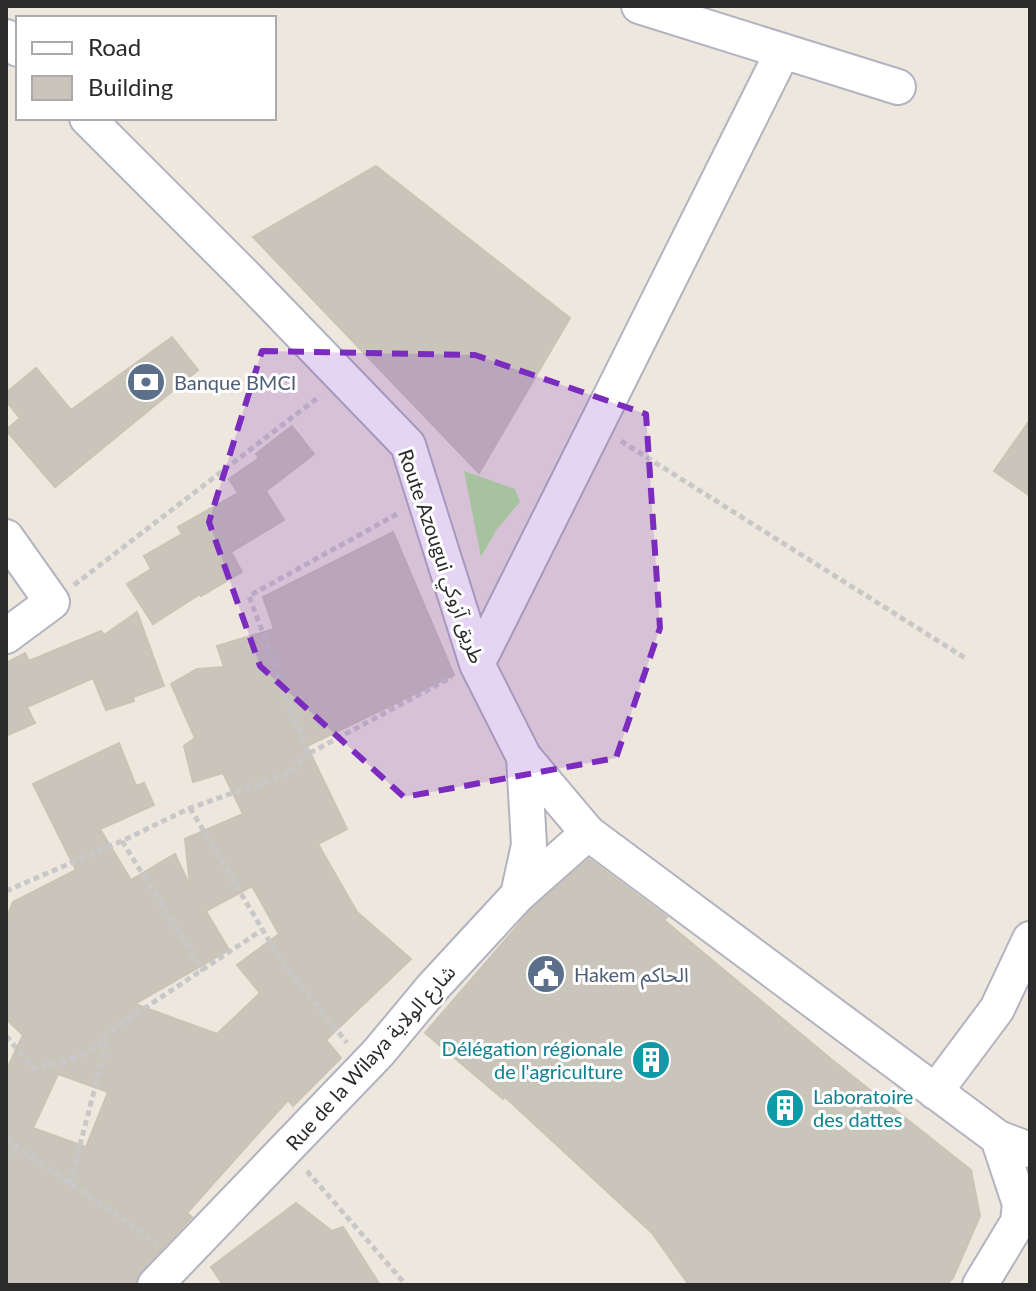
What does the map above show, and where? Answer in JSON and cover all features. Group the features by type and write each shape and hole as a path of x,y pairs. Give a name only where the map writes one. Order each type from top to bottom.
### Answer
{"street":[{"path":"639,6 898,87"},
{"path":"477,664 783,51"},
{"name":"Route Azougui طريق آزوكي","path":"89,120 408,445 477,664 524,757 588,833 998,1138 1030,1150"},
{"path":"6,537 52,602 6,636"},
{"path":"518,895 529,845 524,757"},
{"name":"Rue de la Wilaya شارع الولاية","path":"155,1285 366,1066 433,987 518,895 588,833"},
{"path":"935,1092 997,1009 1030,939"},
{"path":"980,1285 1018,1222 1020,1204 998,1138"}],"path":[{"path":"52,602 343,378"},
{"path":"597,426 965,658"},
{"path":"308,754 249,596 425,499"},
{"path":"6,891 190,808 290,773 308,754 477,664"},
{"path":"190,808 283,964 366,1066"},
{"path":"122,841 203,971"},
{"path":"6,1036 34,1068 64,1063 104,1041 109,1032 262,930"},
{"path":"70,1184 109,1032"},
{"path":"6,1139 180,1258"},
{"path":"6,1160 16,1147"},
{"path":"288,1149 406,1285"}],"highlighted area":[{"path":"262,351 475,355 646,414 660,628 616,758 404,797 260,666 209,522"}],"green space":[{"path":"464,471 515,489 520,502 497,529 481,557"}],"building":[{"path":"376,166 570,318 479,473 253,237"},
{"path":"172,337 198,370 55,487 6,430 20,418 6,401 6,393 36,368 71,410"},
{"path":"1030,420 1030,496 994,471"},
{"path":"292,426 314,454 266,491 284,520 231,552 242,572 153,624 127,584 151,569 144,556 182,534 178,527 238,493 229,479 259,458 256,454"},
{"path":"393,532 454,675 307,746 347,829 318,844 357,912 411,959 326,1040 341,1058 293,1106 288,1100 187,1213 192,1217 141,1271 136,1285 6,1285 6,1071 23,1035 6,1019 6,919 13,902 76,870 33,784 119,743 136,786 144,783 154,805 100,829 131,880 175,854 190,886 185,839 243,814 223,773 193,782 184,746 195,738 171,684 197,669 224,667 217,646 274,629 263,597","holes":["252,886 279,934 237,965 260,993 217,1034 135,1004 229,950 206,911","58,1074 108,1092 86,1147 33,1128"]},
{"path":"137,612 164,686 106,710 93,678 27,707 35,723 6,736 6,663 25,653 29,661 101,631 104,635"},
{"path":"589,859 667,917 664,920 971,1170 980,1216 953,1278 946,1285 689,1285 652,1233 505,1097 503,1099 425,1033 532,909"},
{"path":"296,1203 332,1231 343,1227 380,1285 223,1285 211,1267"}],"place":[{"name":"Banque BMCI","path":"146,382"},
{"name":"Hakem الحاكم","path":"546,974"},
{"name":"Délégation régionale de l'agriculture","path":"651,1060"},
{"name":"Laboratoire des dattes","path":"785,1108"}]}
